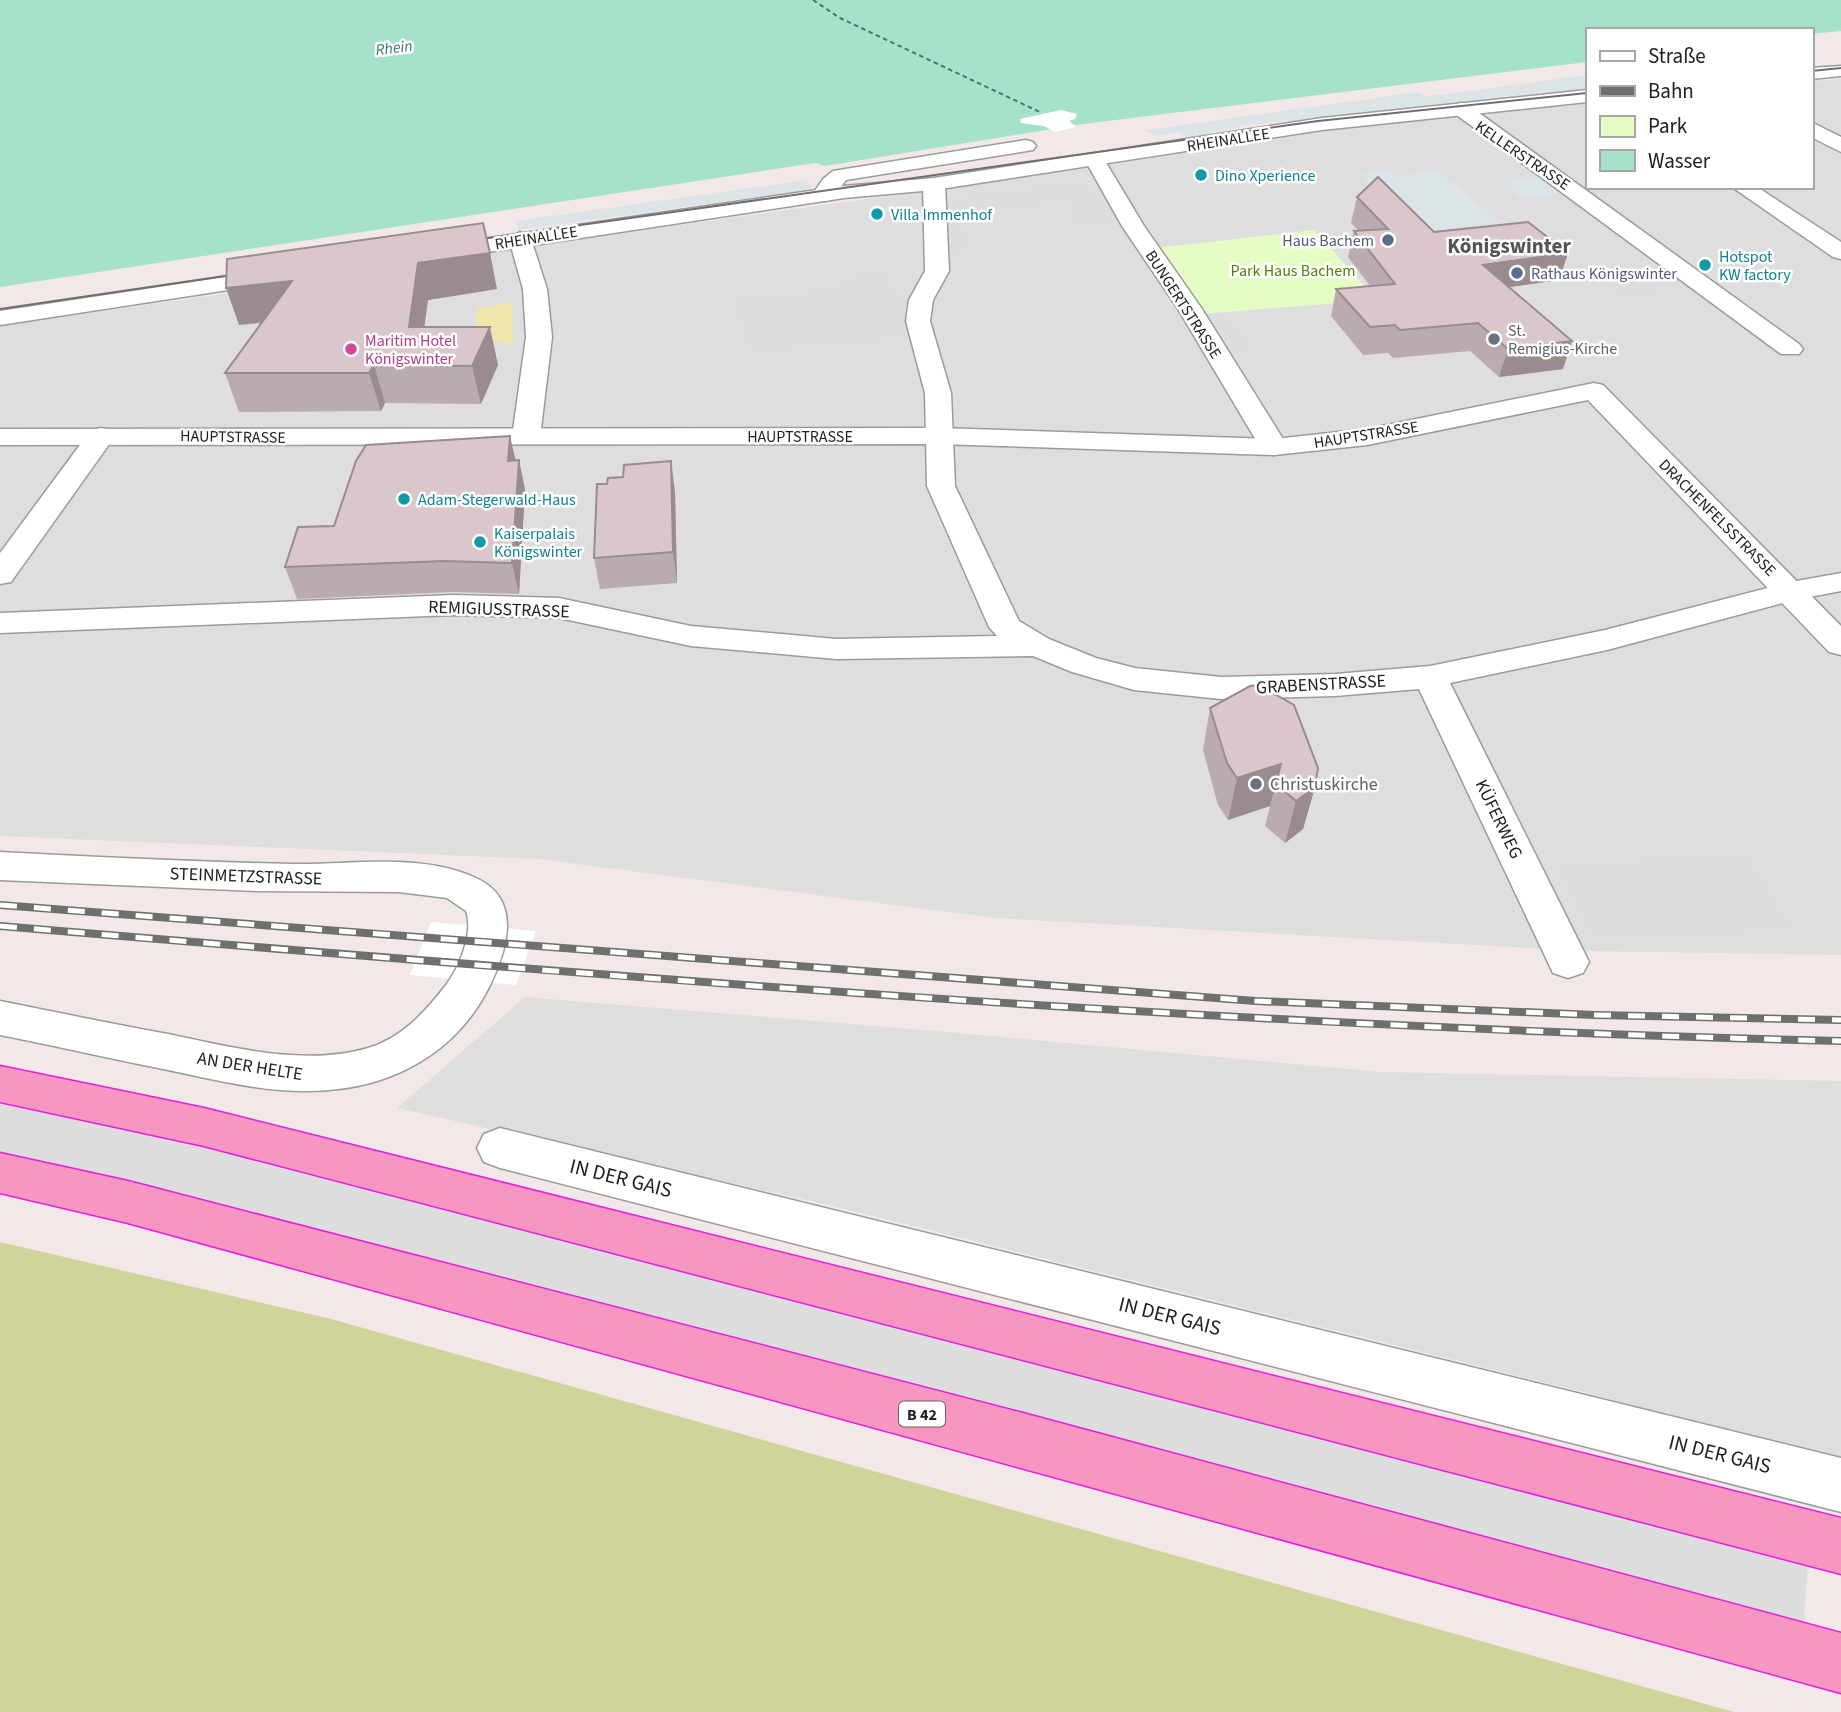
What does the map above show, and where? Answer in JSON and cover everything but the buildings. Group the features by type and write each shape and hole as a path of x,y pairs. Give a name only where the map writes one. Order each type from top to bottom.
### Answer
{"highway":[{"path":"0,1084 204,1127 1841,1546"},
{"name":"B 42","path":"0,1173 128,1202 996,1433 1841,1663"}],"street":[{"path":"1813,74 1841,71"},
{"name":"RHEINALLEE","path":"417,256 822,195 934,184 1322,124 1586,96"},
{"name":"KELLERSTRASSE","path":"1461,109 1790,349"},
{"path":"1813,129 1841,146"},
{"path":"822,195 840,175 1026,146"},
{"name":"BUNGERTSTRASSE","path":"1095,160 1133,226 1191,309 1274,447"},
{"path":"870,189 863,179 880,168"},
{"name":"GRABENSTRASSE","path":"934,184 937,271 921,300 918,321 938,393 942,486 1004,627 1037,646 1084,665 1134,679 1221,688 1335,685 1430,677 1607,640 1791,591 1841,582"},
{"path":"1745,189 1841,252"},
{"path":"520,239 535,289 539,337 526,437"},
{"path":"0,318 298,274"},
{"name":"HAUPTSTRASSE","path":"0,437 939,436 1274,447 1367,437 1594,391"},
{"name":"DRACHENFELSSTRASSE","path":"1594,391 1841,645"},
{"path":"0,575 101,436"},
{"name":"REMIGIUSSTRASSE","path":"0,623 462,605 559,608 691,636 836,649 1037,646"},
{"name":"KÜFERWEG","path":"1430,677 1568,962"},
{"name":"STEINMETZSTRASSE","path":"0,866 225,876 418,880 456,886 474,894 486,905"},
{"name":"AN DER HELTE","path":"0,1018 267,1072 314,1076 354,1072 382,1063 432,1032 470,985 491,927 486,905"},
{"name":"IN DER GAIS","path":"500,1148 1841,1485"}],"shaded area":[{"path":"1586,75 1586,91 1249,125 1187,138 1179,132 1155,136 1146,130 1418,92 1425,96"},
{"path":"1841,79 1841,955 1585,951 994,918 538,859 0,836 0,326 459,260 514,248 1095,167 1339,129 1586,102 1586,189 1813,189 1813,81"},
{"path":"1434,170 1512,233 1442,258 1361,174 1389,171 1397,178"},
{"path":"1554,175 1577,192 1521,198 1508,186 1515,185 1509,180"},
{"path":"1085,178 1100,198 1110,197 1124,224 1069,225 1071,202 947,216 944,197"},
{"path":"807,180 811,185 809,189 801,191 518,230 516,221"},
{"path":"948,224 965,224 970,254 952,255"},
{"path":"1660,261 1675,273 1632,278 1666,295 1624,299 1586,269"},
{"path":"892,270 895,293 908,292 912,339 749,354 732,297 810,291 810,285 852,280 852,272"},
{"path":"512,302 513,345 476,337 476,309"},
{"path":"1230,314 1255,351 1227,353 1203,316"},
{"path":"1747,853 1798,932 1592,942 1551,862"},
{"path":"525,997 1381,1072 1841,1081 1841,1465 1584,1392 824,1204 397,1108"},
{"path":"0,1099 195,1141 1808,1557 1804,1625 0,1157"},
{"path":"0,1242 331,1319 1734,1712 0,1712"}],"green space":[{"name":"Park Haus Bachem","path":"1314,230 1377,300 1200,314 1156,248"}],"water":[{"name":"Rhein","path":"0,0 1841,0 1841,31 1813,34 1813,28 1586,28 1586,62 1083,124 825,166 815,163 0,287"}],"pier":[{"path":"1061,110 1077,114 1075,119 1069,121 1077,127 1055,132 1044,126 1021,123 1020,119"},
{"path":"431,922 536,931 516,985 410,975"}],"ferry route":[{"path":"813,0 840,18 1042,113"}],"tram line":[{"path":"1813,71 1841,68"},
{"path":"467,241 1318,121 1586,93"},
{"path":"0,309 245,273"}],"railway":[{"path":"0,905 1255,1001 1595,1015 1841,1020"},
{"path":"0,926 460,964 1150,1012 1610,1034 1841,1041"}],"place":[{"name":"Dino Xperience","path":"1201,175"},
{"name":"Villa Immenhof","path":"877,214"},
{"name":"Haus Bachem","path":"1388,240"},
{"name":"Hotspot KW factory","path":"1705,265"},
{"name":"Rathaus Königswinter","path":"1517,273"},
{"name":"St. Remigius-Kirche","path":"1494,339"},
{"name":"Maritim Hotel Königswinter","path":"351,349"},
{"name":"Adam-Stegerwald-Haus","path":"404,499"},
{"name":"Kaiserpalais Königswinter","path":"480,542"},
{"name":"Christuskirche","path":"1256,784"}],"district":[{"name":"Königswinter","path":"1509,246"}]}
